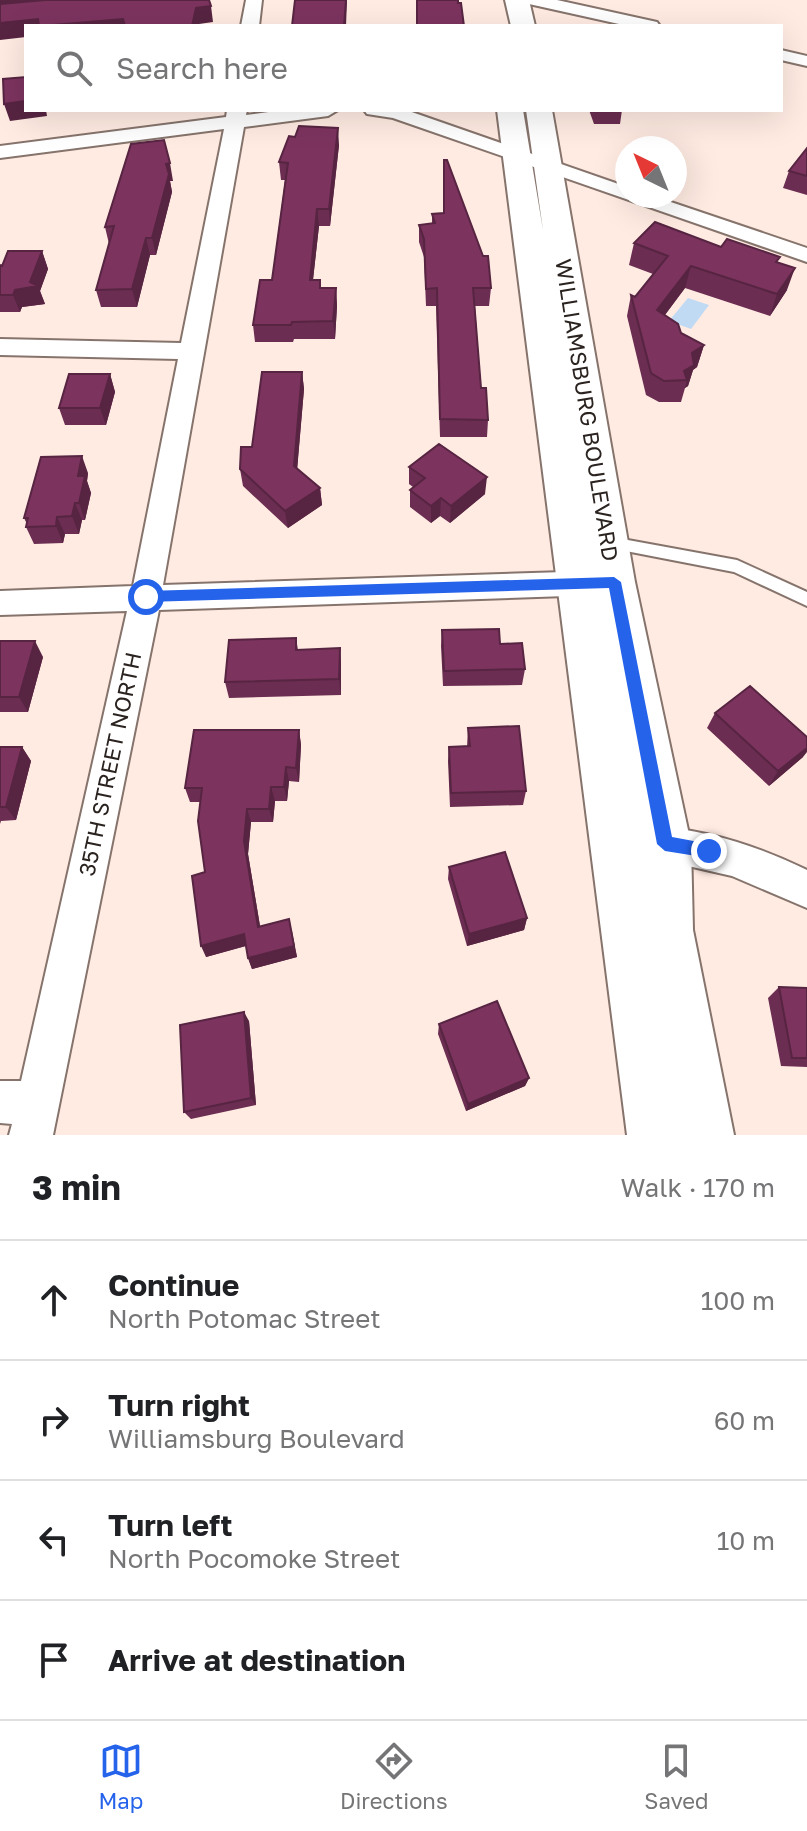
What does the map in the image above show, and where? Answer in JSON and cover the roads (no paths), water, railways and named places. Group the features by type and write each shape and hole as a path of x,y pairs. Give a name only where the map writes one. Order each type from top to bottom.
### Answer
{"main road":[{"path":"498,0 501,24"},
{"path":"517,0 523,24"},
{"name":"WILLIAMSBURG BOULEVARD","path":"511,112 533,162 594,563 616,841 657,1135"},
{"name":"WILLIAMSBURG BOULEVARD","path":"533,162 539,112"},
{"name":"WILLIAMSBURG BOULEVARD","path":"594,563 665,844 666,930 704,1135"}],"street":[{"path":"250,24 254,0"},
{"path":"535,0 642,24"},
{"path":"783,55 807,61"},
{"path":"0,152 236,116 297,112"},
{"path":"389,112 615,190"},
{"name":"35TH STREET NORTH","path":"23,1113 146,597 236,116"},
{"path":"668,208 807,255"},
{"path":"0,347 194,351"},
{"path":"0,603 146,597 594,563"},
{"path":"616,841 665,844 721,853 759,865 807,889"}],"lane":[{"path":"594,563 737,566 807,599"}],"water":[{"path":"688,298 709,305 691,329 669,321"}]}
